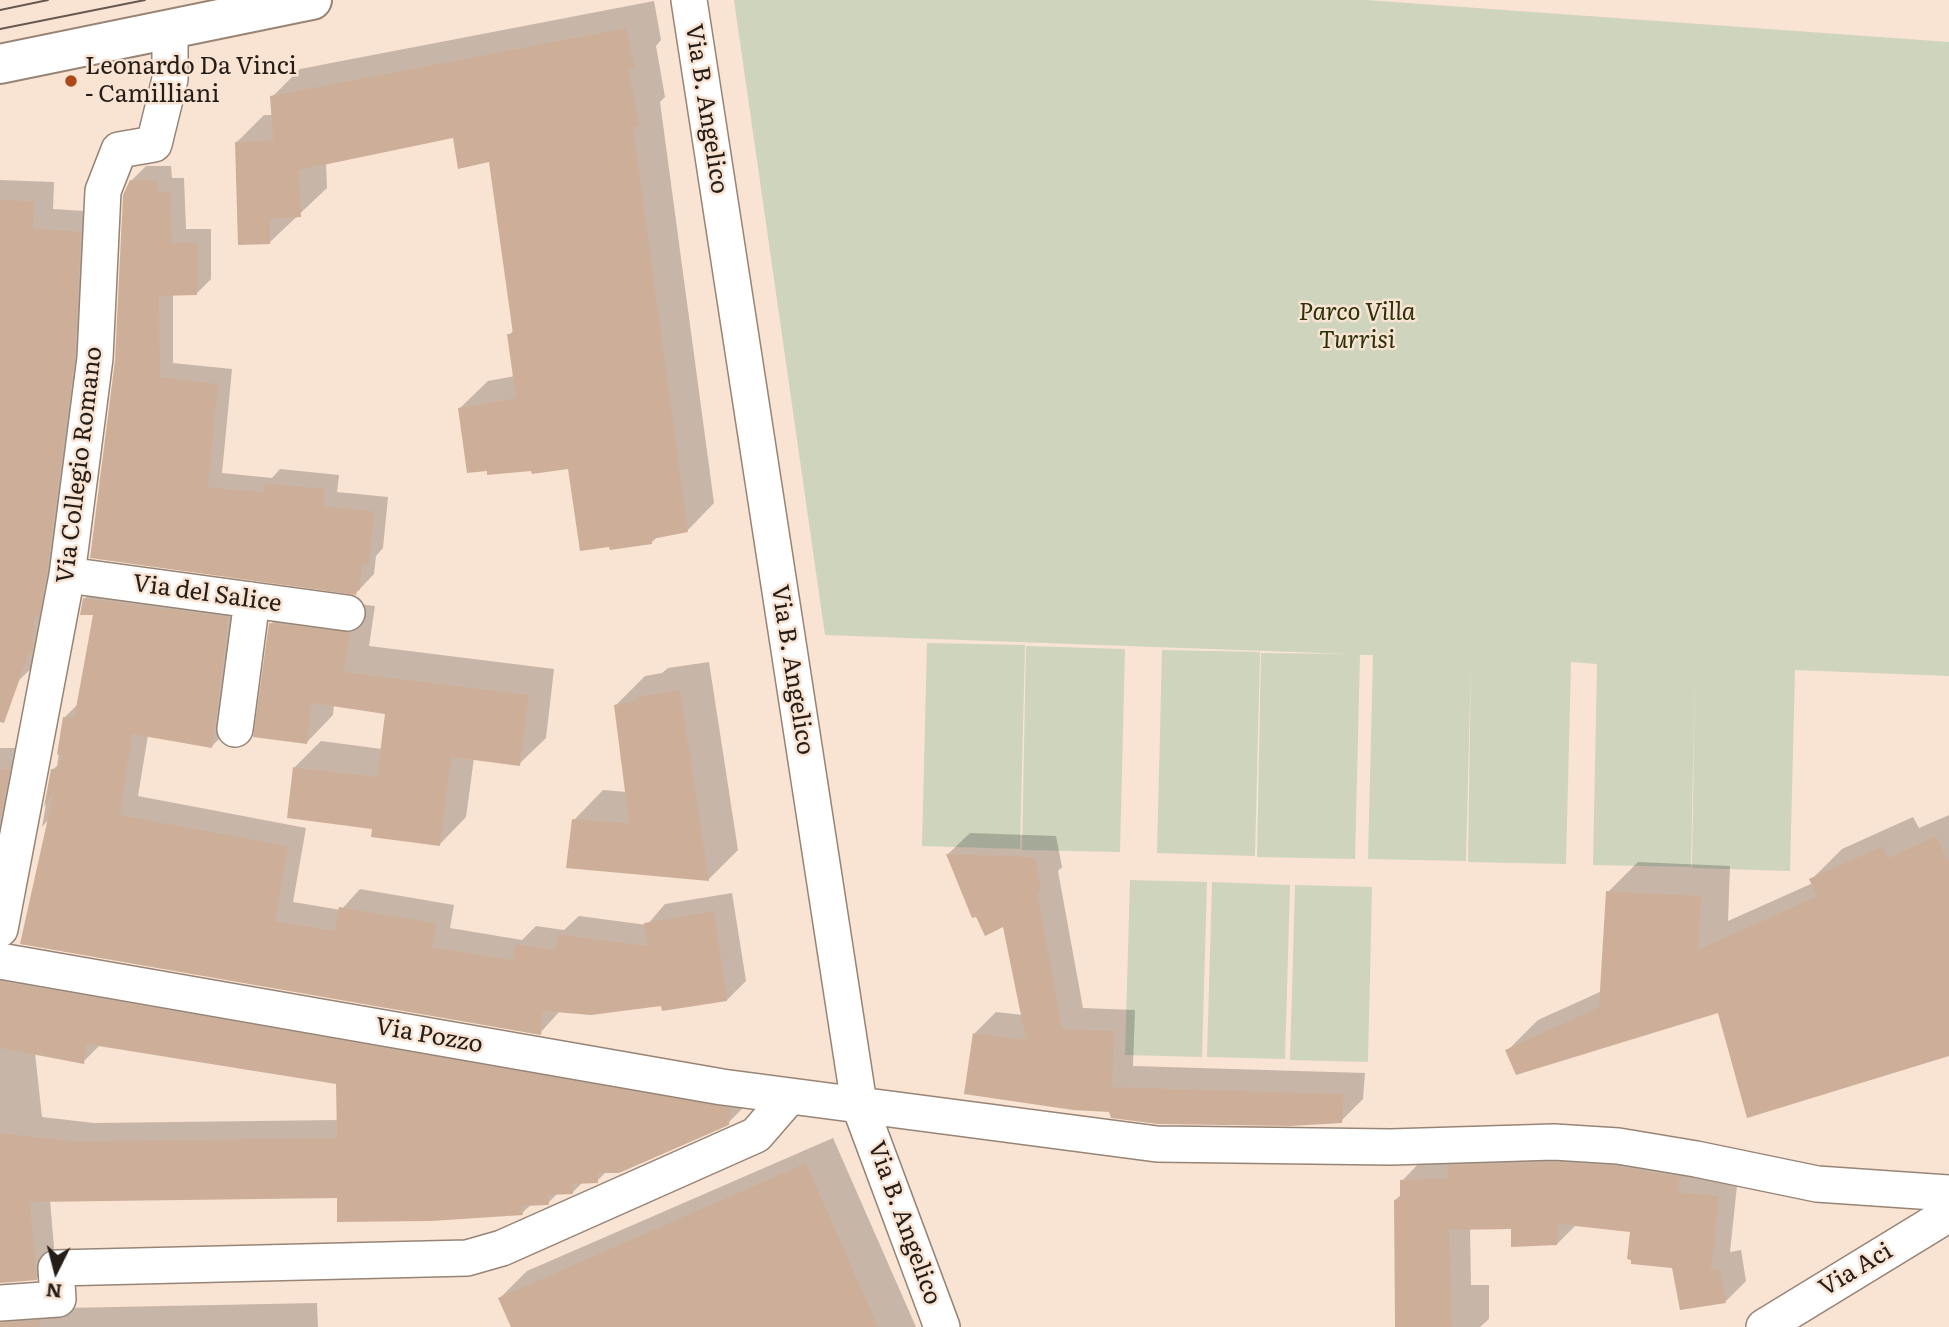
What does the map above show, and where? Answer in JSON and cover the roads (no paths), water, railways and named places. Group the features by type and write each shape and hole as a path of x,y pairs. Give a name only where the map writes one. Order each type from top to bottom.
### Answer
{"street":[{"path":"0,64 312,0"},
{"name":"Via B. Angelico","path":"689,0 859,1104 942,1327"},
{"name":"Via Collegio Romano","path":"0,929 67,575 95,358 103,191 119,150 154,145 170,79 170,30"},
{"name":"Via del Salice","path":"67,575 347,613"},
{"path":"235,729 252,600"},
{"name":"Via Pozzo","path":"0,961 789,1097 1157,1144 1391,1147 1554,1142 1618,1146 1817,1184 1949,1193"},
{"path":"0,1303 58,1299 56,1268 467,1258 502,1248 756,1135 789,1097"},
{"name":"Via Aci","path":"1764,1327 1949,1214"}],"tram line":[{"path":"0,10 48,0"},
{"path":"0,29 145,0"}],"place":[{"name":"Leonardo Da Vinci - Camilliani","path":"71,81"}],"park label":[{"name":"Parco Villa Turrisi","path":"1357,327"}]}
